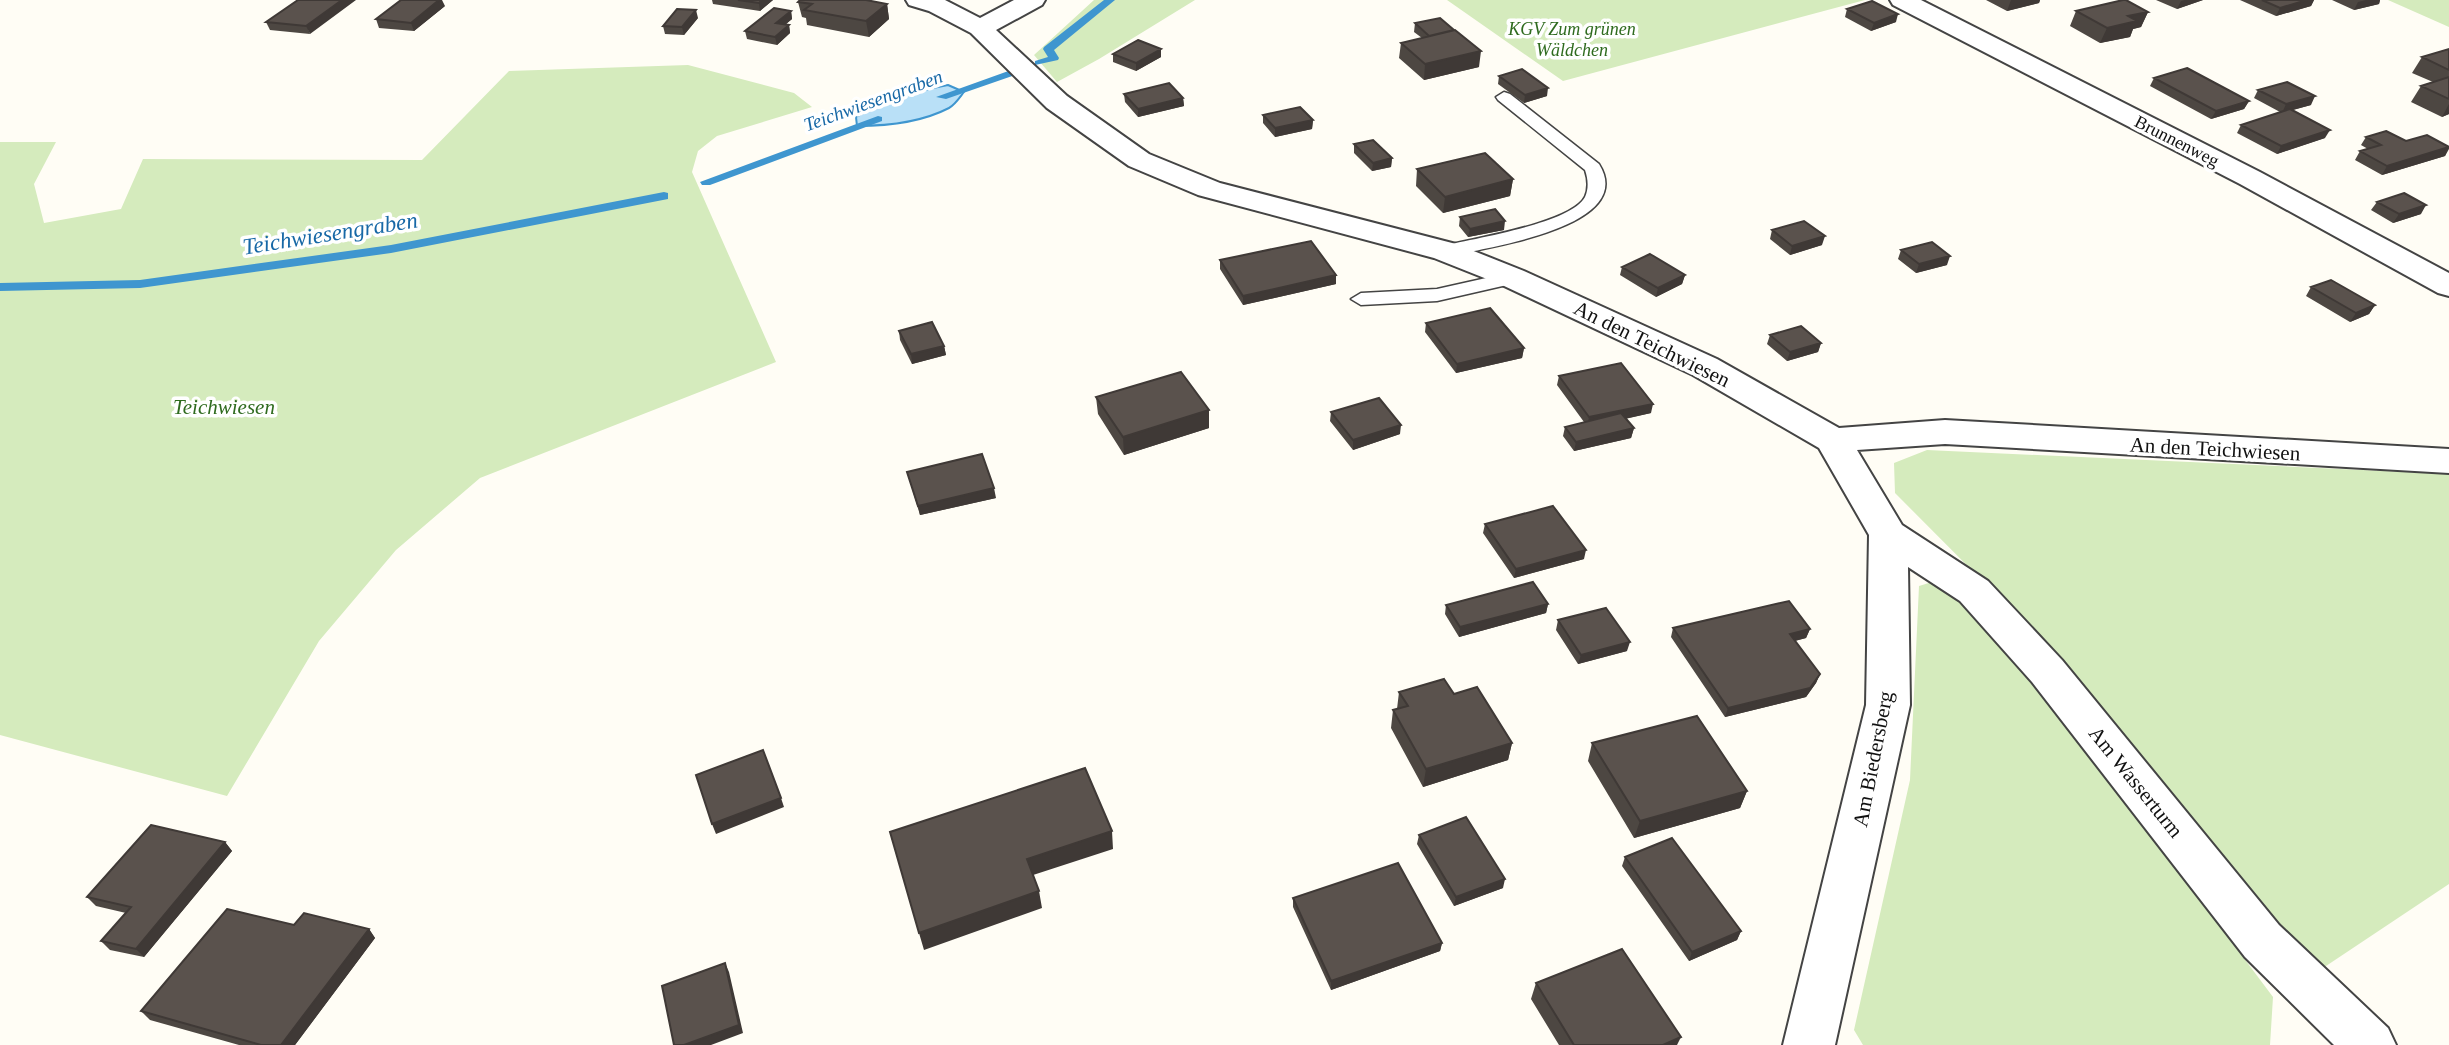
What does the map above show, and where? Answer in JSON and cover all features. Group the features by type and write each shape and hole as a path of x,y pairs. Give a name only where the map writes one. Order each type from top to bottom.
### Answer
{"street":[{"name":"An den Teichwiesen","path":"918,0 938,6 979,28 1057,102 1139,160 1209,189 1446,251 1513,278 1705,367 1833,440 1945,432 2449,461"},
{"path":"979,28 1033,0"},
{"name":"Brunnenweg","path":"1902,0 2250,178 2449,286"},
{"path":"1833,440 1888,535"},
{"name":"Am Biedersberg","path":"1809,1045 1888,705 1888,535"},
{"name":"Am Wasserturm","path":"1888,535 1974,591 2047,671 2262,941 2370,1045"}],"lane":[{"path":"1446,251 1563,221 1584,209 1595,197 1598,181 1593,168 1504,97"},
{"path":"1361,299 1437,295 1513,278"}],"green space":[{"path":"1094,0 1195,0 1057,82 1034,55"},
{"name":"KGV Zum grünen Wäldchen","path":"1447,0 1865,0 1563,81"},
{"path":"2388,0 2449,0 2449,27"},
{"name":"Teichwiesen","path":"688,65 794,93 812,107 717,136 698,151 692,172 776,362 480,478 396,550 319,641 227,796 0,735 0,142 56,142 34,184 44,223 121,209 143,159 422,160 509,71"},
{"path":"1927,450 2449,474 2449,884 2317,972 2067,666 1895,493 1894,463"},
{"path":"1932,582 1950,588 2015,653 2273,997 2270,1045 1863,1045 1854,1030 1910,780 1919,586"}],"water":[{"path":"948,85 964,92 953,105 939,113 904,122 857,126 856,117 878,106 912,93"}],"building":[{"path":"298,0 342,0 306,26 266,22"},
{"path":"401,0 439,0 411,23 376,19"},
{"path":"738,0 762,0 759,3"},
{"path":"866,0 887,4 866,21 804,10 812,4 798,2"},
{"path":"2123,0 2148,12 2128,16 2137,21 2107,28 2076,11"},
{"path":"2262,0 2307,0 2280,8"},
{"path":"1872,1 1898,14 1874,23 1847,9"},
{"path":"774,8 791,11 776,23 789,25 775,37 745,31"},
{"path":"677,9 696,10 682,27 663,26"},
{"path":"1440,18 1454,30 1429,36 1415,23"},
{"path":"1455,30 1481,51 1425,64 1401,43"},
{"path":"1138,40 1161,49 1136,63 1113,54"},
{"path":"2449,49 2449,70 2422,57"},
{"path":"2187,68 2249,101 2216,111 2154,78"},
{"path":"1522,69 1548,88 1525,95 1499,76"},
{"path":"2449,77 2449,99 2421,86"},
{"path":"2287,82 2315,96 2286,104 2258,90"},
{"path":"1169,83 1183,98 1138,109 1124,94"},
{"path":"1300,107 1313,120 1275,128 1263,115"},
{"path":"2290,109 2330,130 2281,146 2241,125"},
{"path":"2386,131 2406,141 2427,135 2449,147 2387,166 2360,151 2381,145 2366,137"},
{"path":"1373,140 1392,158 1373,163 1354,144"},
{"path":"1485,153 1513,179 1445,197 1417,169"},
{"path":"2404,193 2426,205 2399,214 2377,202"},
{"path":"1495,209 1505,221 1470,229 1460,217"},
{"path":"1804,221 1825,236 1792,246 1772,230"},
{"path":"1311,241 1336,275 1243,296 1220,260"},
{"path":"1932,242 1950,256 1919,264 1901,250"},
{"path":"1650,254 1685,275 1658,288 1622,267"},
{"path":"2331,280 2375,305 2356,313 2311,287"},
{"path":"1490,308 1524,348 1457,364 1426,323"},
{"path":"932,322 944,346 911,354 899,331"},
{"path":"1801,326 1821,343 1790,352 1770,335"},
{"path":"1621,363 1653,404 1589,417 1559,376"},
{"path":"1181,372 1209,410 1123,437 1096,397"},
{"path":"1379,398 1401,425 1353,440 1331,412"},
{"path":"1621,413 1634,428 1576,442 1565,427"},
{"path":"982,454 994,488 918,506 907,472"},
{"path":"1553,506 1586,550 1516,569 1485,524"},
{"path":"1533,582 1548,604 1460,627 1446,605"},
{"path":"1789,601 1810,629 1790,634 1820,674 1810,688 1728,708 1673,628"},
{"path":"1606,608 1630,642 1581,655 1558,620"},
{"path":"1444,679 1454,694 1477,687 1512,743 1426,769 1393,710 1408,706 1399,692"},
{"path":"1697,716 1747,791 1640,821 1592,743"},
{"path":"763,750 781,798 712,824 696,775"},
{"path":"1085,768 1112,831 1027,859 1039,891 919,933 890,832"},
{"path":"1466,817 1505,879 1456,897 1419,835"},
{"path":"151,825 225,842 136,949 101,941 131,907 87,897"},
{"path":"1672,838 1741,931 1692,952 1625,857"},
{"path":"1398,863 1442,943 1331,981 1293,898"},
{"path":"227,909 294,925 304,913 369,929 281,1045 261,1045 141,1011"},
{"path":"1622,949 1681,1037 1663,1045 1574,1045 1536,983"},
{"path":"725,963 739,1025 684,1045 674,1045 662,986"}],"waterway":[{"name":"Teichwiesengraben","path":"1039,63 1054,58 1048,49 1110,0"},
{"name":"Teichwiesengraben","path":"942,97 1014,72"},
{"name":"Teichwiesengraben","path":"706,182 878,119"},
{"name":"Teichwiesengraben","path":"0,287 140,284 391,249 664,196"}]}
